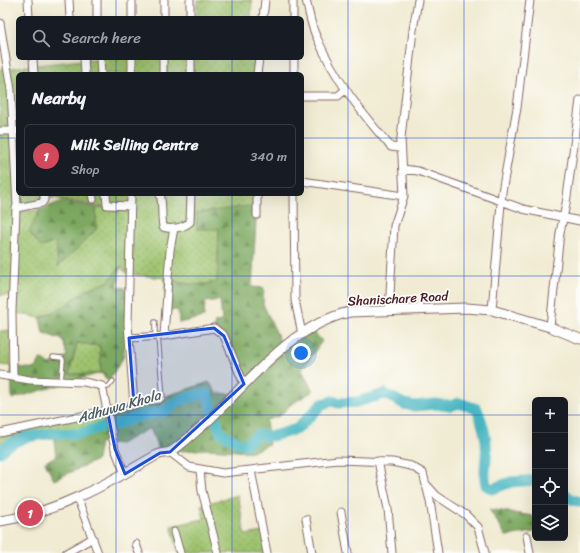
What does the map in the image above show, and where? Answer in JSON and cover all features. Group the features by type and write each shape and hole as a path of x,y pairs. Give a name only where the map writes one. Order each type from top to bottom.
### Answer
{"street":[{"path":"28,0 30,16"},
{"path":"69,0 70,16"},
{"path":"97,0 97,16"},
{"path":"132,0 132,16"},
{"path":"164,0 164,16"},
{"path":"190,0 190,16"},
{"path":"263,16 265,0"},
{"path":"293,0 293,16"},
{"path":"306,0 316,38 345,90 355,105 391,147 399,148 418,0"},
{"path":"492,310 501,202 516,108 530,0"},
{"path":"0,24 11,90 15,131 16,168"},
{"path":"33,60 34,72"},
{"path":"84,60 85,72"},
{"path":"100,60 101,72"},
{"path":"132,60 132,72"},
{"path":"163,60 163,72"},
{"path":"191,60 191,72"},
{"path":"257,72 259,60"},
{"path":"294,60 294,72"},
{"path":"304,96 338,96 345,90"},
{"path":"550,327 560,233 564,218 580,100"},
{"path":"0,131 15,131"},
{"path":"389,311 394,226 404,196 401,138"},
{"path":"403,169 418,171 501,202 534,212 580,221"},
{"path":"304,181 404,196"},
{"path":"13,376 12,312 17,196"},
{"path":"17,206 26,207 42,203 44,196"},
{"path":"106,196 107,205 131,206"},
{"path":"0,433 107,409 134,405 129,338 128,281 131,196"},
{"path":"160,196 163,207 161,215 163,227 169,229 186,225 190,222 190,196"},
{"path":"257,196 257,215"},
{"path":"294,196 295,300 302,334"},
{"path":"159,336 174,228"},
{"name":"Shanischare Road","path":"170,452 209,419 258,370 302,334 333,316 350,312 466,308 492,310 550,327 580,339"},
{"path":"129,338 159,336 214,328 224,336 244,384"},
{"path":"0,375 30,380 84,382 102,386 115,450 124,474"},
{"path":"0,521 38,513 77,497 124,474 160,453 170,452 189,467 223,473 338,460 378,461 411,466 423,473 438,553"},
{"path":"378,461 388,508 392,553"},
{"path":"200,470 202,491 218,553"},
{"path":"251,470 267,553"},
{"path":"426,484 437,496 466,515 478,527 485,553"},
{"path":"77,497 98,553"},
{"path":"341,512 348,553"},
{"path":"306,519 312,553"},
{"path":"174,532 180,553"},
{"path":"527,536 530,553"},
{"path":"66,553 93,538"},
{"path":"136,544 139,553"}],"lane":[{"path":"134,405 160,401 163,398 159,336 155,322"},
{"path":"52,357 62,358 63,360 61,382"},
{"path":"102,386 108,387 113,381"}],"highlighted area":[{"path":"214,328 224,336 244,384 170,452 160,453 125,474 115,449 107,409 134,405 129,338"}],"green space":[{"path":"197,0 252,0 251,16 197,16"},
{"path":"83,60 259,60 257,72 16,72 16,196 42,196 257,196 257,205 219,229 217,282 199,286 165,278 128,274 120,267 108,282 88,289 60,309 40,318 11,312 12,295 0,295 0,69","holes":["42,196 116,209 96,207 96,230 58,267 56,242 29,232 40,210 15,212 42,201"]},
{"path":"62,201 96,207 96,230 58,267 56,242 41,247 29,232 40,210"},
{"path":"257,205 252,287 264,288 263,304 284,349 313,331 322,341 302,370 313,391 290,405 280,416 266,420 269,444 252,452 207,449 160,453 150,428 120,444 100,442 97,460 54,480 45,462 56,456 53,433 78,434 109,420 108,415 209,382 217,393 231,394 244,384 224,336 214,328 215,322 222,321 220,300 205,302 204,317 179,323 178,310 166,311 165,278 191,284 217,282 219,229 197,229 196,213"},
{"path":"120,266 118,287 125,288 128,324 123,358 108,381 101,373 12,399 11,366 35,369 41,358 50,365 67,356 63,340 43,333 40,318 60,309 88,289 108,282","holes":["77,343 100,346 101,373 69,374"]},
{"path":"11,330 11,366 0,365 0,331"},
{"path":"77,343 100,346 101,373 69,375"},
{"path":"107,409 109,420 78,434 53,433 26,437 0,453 0,433"},
{"path":"238,495 245,535 264,532 267,553 179,553 171,526 204,519 201,505"},
{"path":"489,509 532,516 532,532 506,536"}],"waterway":[{"name":"Adhuwa Khola","path":"0,452 6,446 26,437 53,433 78,434 101,427 113,426 136,417 165,411 180,400 201,394 207,394 220,432 239,443 246,444 257,435 273,436 297,429 322,404 332,401 339,403 356,402 385,394 404,404 414,406 435,404 450,406 459,403 477,409 486,438 486,485 492,489 511,482 532,480"},
{"name":"Adhuwa Khola","path":"568,496 580,502"}],"place":[{"name":"Milk Selling Centre","path":"30,513"}]}
